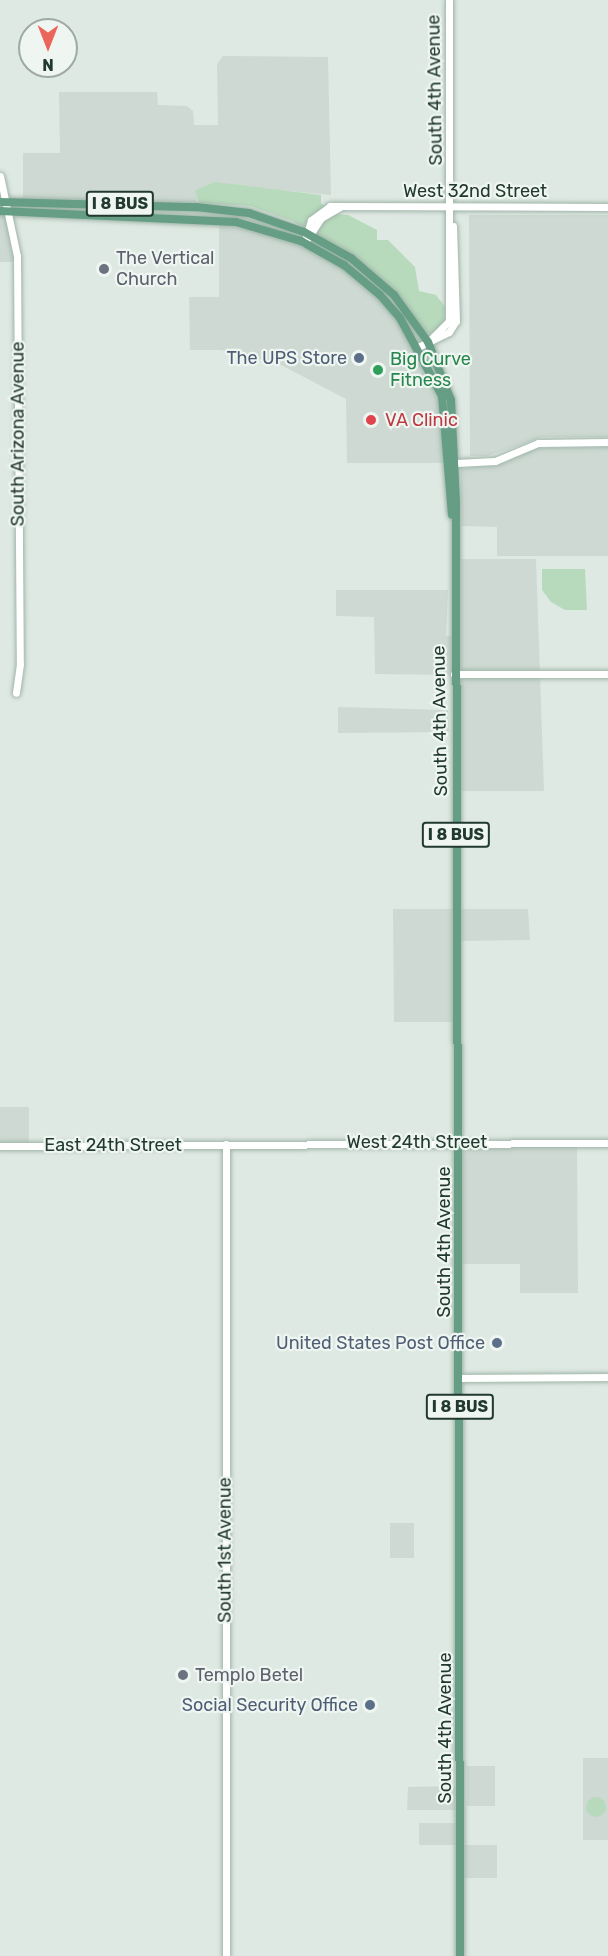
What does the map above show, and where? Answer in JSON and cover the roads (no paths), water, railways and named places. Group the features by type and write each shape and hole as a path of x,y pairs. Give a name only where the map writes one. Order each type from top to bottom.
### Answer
{"main road":[{"name":"I 8 BUS","path":"4,202 103,203 189,207 249,213 308,233"},
{"path":"103,203 105,214"},
{"name":"I 8 BUS","path":"0,211 189,217 247,224 304,243"},
{"path":"308,233 351,258 384,285 428,342"},
{"path":"304,243 366,281 418,347"},
{"name":"South 4th Avenue","path":"428,342 451,400 454,529 460,1378 460,1956"},
{"name":"South 4th Avenue","path":"418,347 442,396 452,463"}],"street":[{"name":"South 4th Avenue","path":"418,347 428,342 449,321 451,211 449,0"},
{"name":"South Arizona Avenue","path":"0,176 4,202 10,212 16,253 20,664 16,693"},
{"name":"West 32nd Street","path":"304,243 308,233 321,218 342,206 451,211 608,207"},
{"path":"452,463 495,461 538,443 608,442"},
{"path":"454,674 608,674"},
{"name":"West 24th Street","path":"226,1144 608,1143"},
{"name":"East 24th Street","path":"0,1146 226,1144"},
{"name":"South 1st Avenue","path":"226,1144 226,1956"},
{"path":"460,1378 608,1377"}],"place":[{"name":"The Vertical Church","path":"104,269"},
{"name":"The UPS Store","path":"359,358"},
{"name":"Big Curve Fitness","path":"378,370"},
{"name":"VA Clinic","path":"371,420"},
{"name":"United States Post Office","path":"497,1343"},
{"name":"Templo Betel","path":"183,1675"},
{"name":"Social Security Office","path":"370,1705"}]}
